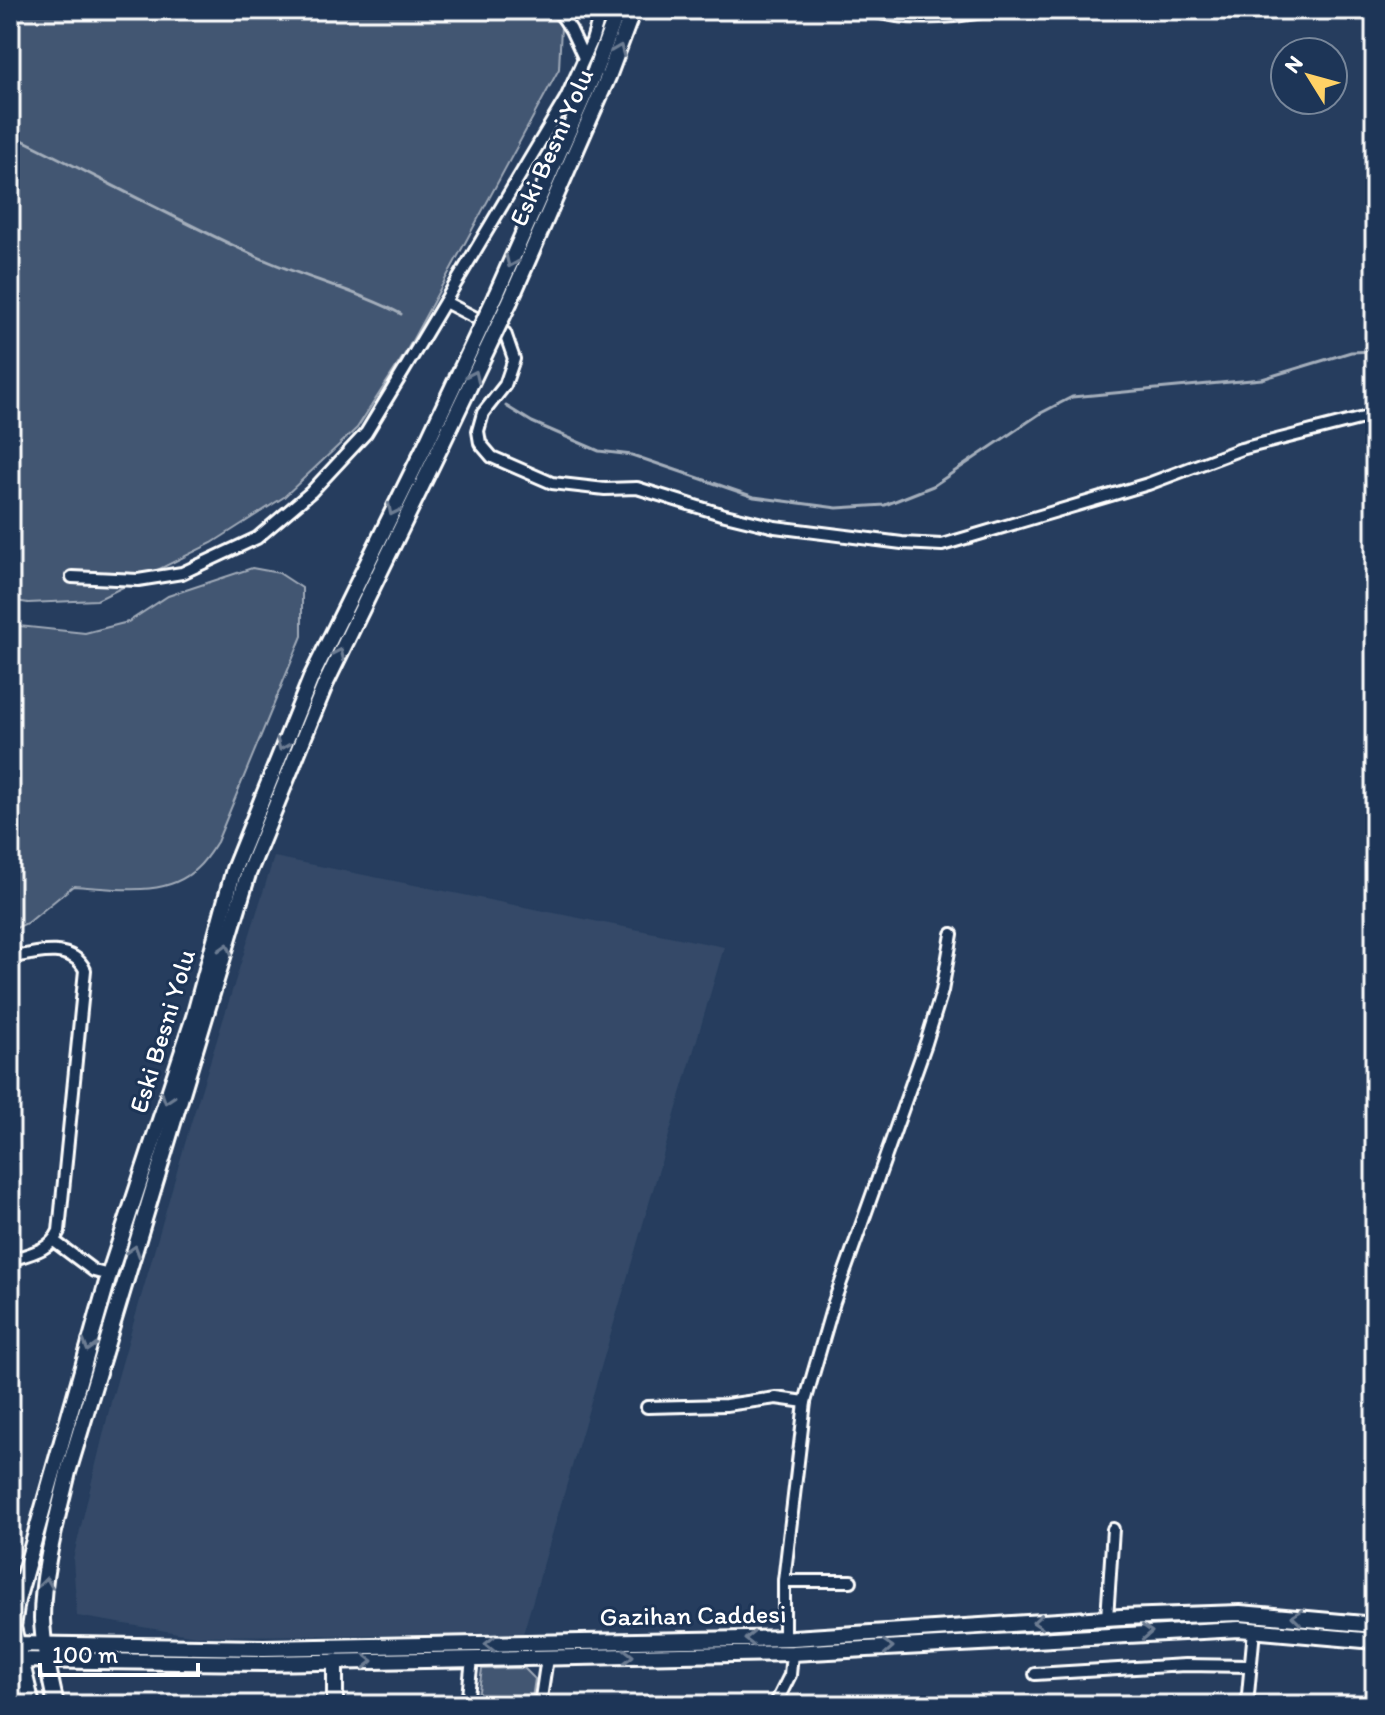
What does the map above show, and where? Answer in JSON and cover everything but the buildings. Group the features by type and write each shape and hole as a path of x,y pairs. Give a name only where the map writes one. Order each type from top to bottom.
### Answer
{"main road":[{"name":"Eski Besni Yolu","path":"503,298 618,10"},
{"name":"Eski Besni Yolu","path":"503,298 608,77 633,10"},
{"path":"434,443 503,298"},
{"name":"Eski Besni Yolu","path":"32,1705 15,1660 13,1627 17,1600 109,1275 194,1017 234,869 326,647 434,443"},
{"name":"Eski Besni Yolu","path":"56,1705 42,1612 49,1557 68,1472 248,874 325,685 434,443"},
{"path":"10,1615 17,1600"},
{"name":"Gazihan Caddesi","path":"14,1644 264,1648 784,1638 1240,1613 1375,1625"},
{"name":"Gazihan Caddesi","path":"15,1660 198,1664 792,1653 1181,1631 1254,1630 1375,1641"},
{"path":"335,1661 335,1705"}],"street":[{"path":"558,10 584,58"},
{"path":"72,577 138,580 182,573 257,538 311,492 366,433 445,302 566,98 601,10"},
{"path":"869,10 922,17 961,16 994,10"},
{"path":"1135,10 1153,10"},
{"path":"445,302 505,333 510,342 514,359 505,385 483,413 478,431 480,443 492,457 552,483 605,489 637,488 721,514 815,534 942,545 1148,484 1241,449 1375,415"},
{"path":"784,1638 784,1581 805,1402 834,1302 926,1043 942,991 952,934"},
{"path":"10,958 33,953 67,952 75,955 85,970 59,1231 45,1249 10,1260"},
{"path":"54,1241 94,1271 109,1275"},
{"path":"647,1407 726,1405 776,1398 805,1402"},
{"path":"1107,1618 1113,1529"},
{"path":"784,1581 851,1581"},
{"path":"1247,1705 1254,1630"},
{"path":"775,1705 790,1675 792,1653"},
{"path":"540,1705 547,1658"},
{"path":"467,1705 472,1659"},
{"path":"1035,1674 1185,1665 1250,1666"}],"shaded area":[{"path":"10,10 546,10 561,26 559,69 406,352 357,428 284,497 212,543 97,600 28,603 10,600"},
{"path":"252,568 279,573 302,588 302,636 217,842 197,868 184,878 155,888 73,886 29,922 10,931 10,625 85,633 128,622 168,596"},
{"path":"274,857 724,947 523,1634 196,1636 77,1616 73,1559 112,1398 190,1126"},
{"path":"524,1668 535,1679 531,1705 477,1705 482,1669"}],"waterway":[{"path":"10,134 258,257 401,314"},
{"path":"506,406 532,422 599,451 632,455 754,497 837,508 885,505 933,486 1041,413 1072,397 1262,379 1351,352 1375,351"}]}
